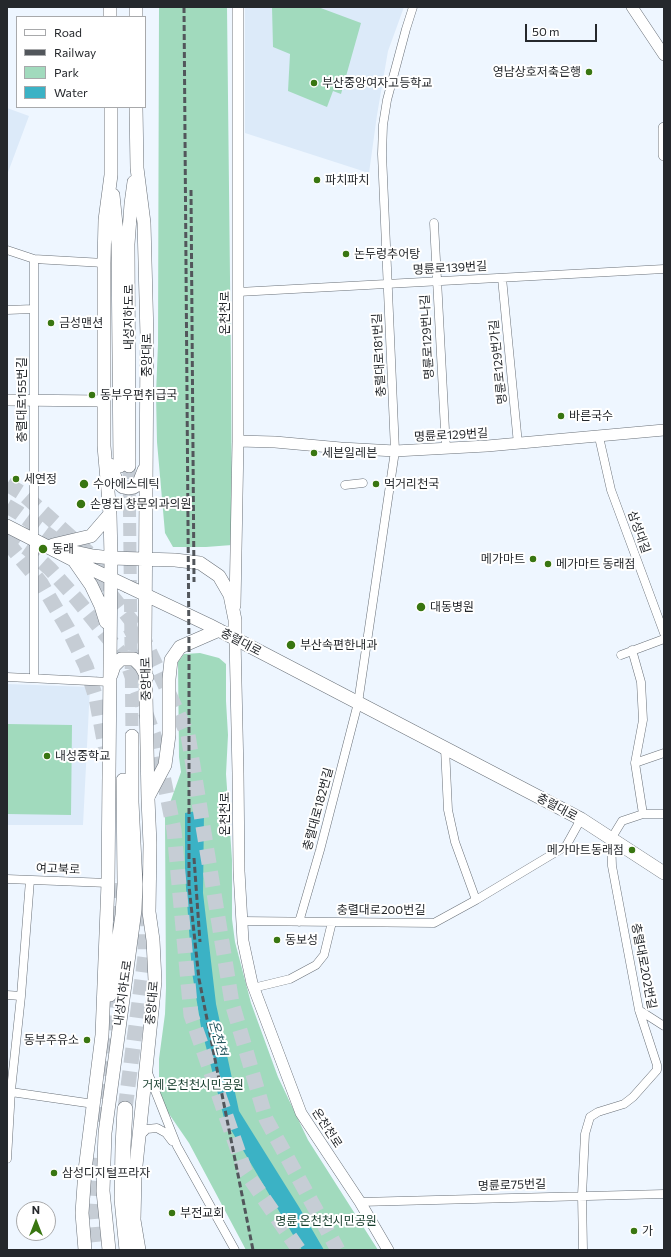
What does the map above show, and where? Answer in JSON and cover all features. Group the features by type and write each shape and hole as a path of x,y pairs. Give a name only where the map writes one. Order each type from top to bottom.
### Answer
{"highway":[{"path":"125,1109 122,1200 128,1250"}],"main road":[{"path":"84,1250 82,1214 85,1170 102,1035 108,883 111,558 110,514 104,446 104,263 105,220 111,175 111,108"},
{"name":"중앙대로","path":"136,108 137,168 144,223 147,337 146,677 150,844 149,912 153,940 155,981 145,1064 135,1175 134,1220 139,1250"},
{"name":"내성지하도로","path":"123,244 137,168"},
{"name":"내성지하도로","path":"111,175 123,244 124,466"},
{"path":"104,446 117,482 123,487 134,487 139,483 146,462"},
{"path":"40,543 70,542 90,536 110,514"},
{"name":"충렬대로","path":"7,526 226,634 581,819 664,873"},
{"path":"40,543 93,556 146,560 175,560 200,563 219,576 228,592 235,620 226,634 180,647 171,660 169,679 169,735 165,765 148,799"},
{"path":"72,559 91,585 101,606 110,635"},
{"path":"110,679 114,666 121,659 134,659 141,666 146,677"},
{"name":"내성지하도로","path":"102,1035 109,1006 122,915 127,736 136,884 135,910 104,1133 103,1191 109,1250"}],"street":[{"name":"온천천로","path":"235,620 238,441 238,7"},
{"name":"충렬대로181번길","path":"358,703 395,451 382,159 383,125 406,28 413,7"},
{"path":"632,7 664,54"},
{"path":"664,128 664,155"},
{"name":"명륜로129번나길","path":"434,223 446,449"},
{"path":"7,250 34,259 104,263"},
{"name":"충렬대로155번길","path":"34,259 34,401 40,543"},
{"name":"명륜로139번길","path":"238,292 664,269"},
{"name":"명륜로129번가길","path":"502,278 518,444"},
{"path":"7,310 33,309"},
{"path":"7,400 104,401"},
{"name":"명륜로129번길","path":"238,441 275,442 395,451 518,444 664,430"},
{"name":"삼성대길","path":"599,437 611,490 664,633"},
{"path":"345,485 363,483"},
{"path":"34,678 40,543"},
{"name":"온천천로","path":"226,634 238,773 239,871 242,942 253,988 301,1113 360,1202 388,1250"},
{"path":"621,655 664,639"},
{"path":"632,650 642,682 643,720 635,763 642,814"},
{"path":"7,677 110,679"},
{"name":"충렬대로182번길","path":"299,922 320,850 358,703"},
{"path":"445,748 448,810 455,842 476,900"},
{"path":"635,763 664,754"},
{"path":"611,838 622,821 642,814 664,814"},
{"name":"충렬대로200번길","path":"241,921 434,923 476,900 566,846 581,819"},
{"name":"충렬대로202번길","path":"583,1250 582,1195 585,1134 590,1117 598,1112 624,1104 633,1097 656,1070 657,1065 639,1010 612,866 611,838"},
{"name":"여고북로","path":"7,879 108,883"},
{"path":"7,1158 9,1093 21,996 30,880"},
{"path":"253,988 290,979 316,965 324,955 332,922"},
{"path":"7,995 21,996"},
{"path":"639,1010 664,1026"},
{"path":"145,1064 177,1146 235,1250"},
{"path":"9,1093 94,1104"},
{"path":"139,1137 147,1129 157,1128 166,1133 177,1146"},
{"name":"명륜로75번길","path":"360,1202 664,1194"}],"shaded area":[{"name":"부산중앙여자고등학교","path":"245,7 404,7 388,51 369,173 245,133"},
{"path":"7,108 29,116 7,175"},
{"name":"내성중학교","path":"7,684 90,687 83,825 7,825"}],"green space":[{"path":"159,7 227,7 232,545 173,547 165,533 157,442 156,394 158,344"},
{"path":"272,7 318,7 361,23 341,94 333,91 327,107 288,91 290,54 273,47"},
{"path":"200,653 219,658 226,664 228,735 226,774 232,860 232,919 235,942 251,1003 278,1077 308,1140 378,1250 246,1250 189,1143 167,1111 159,1093 159,1059 165,1014 166,988 165,817 181,772 179,757 178,662 184,654"},
{"path":"7,724 72,725 71,815 7,814"}],"water":[{"name":"온천천","path":"197,811 204,812 203,893 216,1004 239,1111 324,1250 302,1250 224,1118 201,1027 192,972 185,873 185,813"}],"tunnel":[{"path":"129,466 132,736"},
{"path":"7,484 23,494 102,565 112,586"},
{"path":"7,506 54,539 94,573 141,633 188,735 232,1003 266,1119 338,1250"},
{"path":"7,534 28,549 50,569 75,597 126,660 156,741 174,830 191,1015 245,1171 299,1250"},
{"path":"7,542 41,583 68,629 86,666 96,698 106,751"},
{"path":"130,628 135,638 137,673"},
{"path":"114,883 114,947"},
{"path":"125,1109 145,956 145,909"},
{"path":"101,1122 112,981"},
{"path":"98,1158 95,1206 99,1250"}],"railway":[{"path":"184,7 189,651 189,886 199,979 253,1250"},
{"path":"191,190 194,582"},
{"path":"194,858 200,942"}],"place":[{"name":"영남상호저축은행","path":"589,72"},
{"name":"부산중앙여자고등학교","path":"314,83"},
{"name":"파치파치","path":"317,180"},
{"name":"논두렁추어탕","path":"346,254"},
{"name":"금성맨션","path":"51,323"},
{"name":"동부우편취급국","path":"92,395"},
{"name":"바른국수","path":"561,416"},
{"name":"세븐일레븐","path":"314,453"},
{"name":"세연정","path":"16,479"},
{"name":"수아에스테틱","path":"84,484"},
{"name":"먹거리천국","path":"376,484"},
{"name":"손명집 창문외과의원","path":"81,504"},
{"name":"동래","path":"43,549"},
{"name":"메가마트","path":"533,559"},
{"name":"메가마트 동래점","path":"548,564"},
{"name":"대동병원","path":"421,607"},
{"name":"부산속편한내과","path":"291,645"},
{"name":"내성중학교","path":"47,756"},
{"name":"메가마트동래점","path":"632,850"},
{"name":"동보성","path":"277,940"},
{"name":"동부주유소","path":"87,1040"},
{"name":"삼성디지털프라자","path":"54,1173"},
{"name":"부전교회","path":"172,1213"},
{"name":"가","path":"634,1231"}],"park label":[{"name":"거제 온천천시민공원","path":"193,1085"},
{"name":"명륜 온천천시민공원","path":"326,1221"}]}
